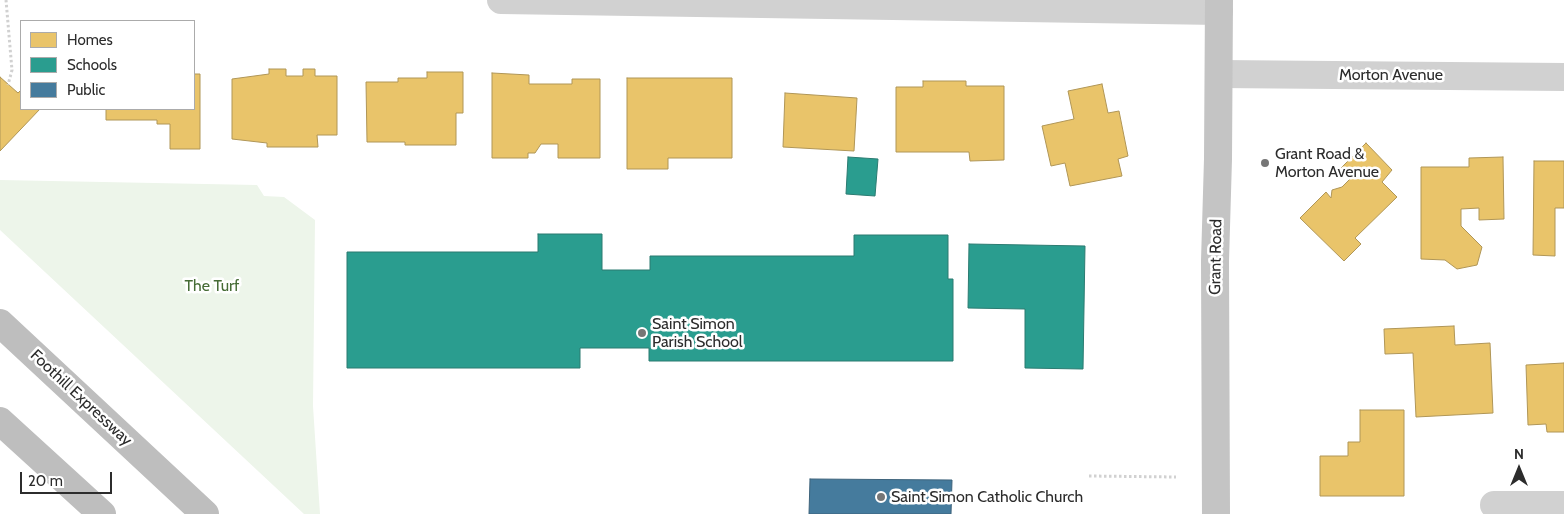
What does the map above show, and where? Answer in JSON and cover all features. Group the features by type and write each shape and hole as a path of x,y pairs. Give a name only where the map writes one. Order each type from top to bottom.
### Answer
{"highway":[{"name":"Foothill Expressway","path":"0,323 205,514"},
{"path":"0,421 102,514"}],"main road":[{"name":"Grant Road","path":"1216,514 1215,261 1219,5"}],"street":[{"path":"502,0 1219,5"},
{"name":"Morton Avenue","path":"1219,74 1564,76"},
{"path":"1494,505 1564,506"}],"path":[{"path":"6,0 12,70 8,85"},
{"path":"1089,476 1176,477"}],"green space":[{"name":"The Turf","path":"0,180 257,185 264,196 284,197 315,220 313,406 320,514 304,514 0,230"}],"building: Homes":[{"path":"269,69 286,69 286,76 303,76 303,69 315,69 315,76 337,76 337,135 317,135 318,147 267,147 267,143 232,139 232,79 269,74"},
{"path":"427,72 463,72 463,113 456,113 456,145 405,145 405,142 367,142 366,82 398,82 398,78 427,78"},
{"path":"492,73 529,75 529,84 572,84 572,79 600,79 600,158 558,158 558,144 541,144 535,153 528,153 528,158 492,158"},
{"path":"195,74 200,74 200,149 170,149 170,124 157,124 157,120 106,120 106,110 195,110"},
{"path":"0,77 18,93 20,91 20,110 39,110 0,151"},
{"path":"627,78 732,78 732,158 668,158 668,169 627,169"},
{"path":"923,81 966,81 966,86 1004,86 1004,160 970,161 969,152 896,152 896,87 923,87"},
{"path":"1102,84 1108,113 1119,111 1128,156 1118,159 1122,176 1070,186 1065,163 1051,166 1042,126 1074,119 1068,91"},
{"path":"785,93 857,98 854,151 783,147"},
{"path":"1366,143 1392,170 1382,182 1397,197 1355,238 1361,244 1344,261 1300,218 1326,192 1331,198 1332,190 1342,187 1351,178 1341,168"},
{"path":"1503,157 1504,219 1479,220 1479,208 1461,209 1461,226 1482,247 1477,265 1457,269 1445,260 1421,259 1421,167 1469,167 1469,158"},
{"path":"1534,161 1564,161 1564,208 1555,208 1555,256 1533,255"},
{"path":"1454,326 1455,345 1490,343 1493,413 1416,417 1413,353 1385,354 1384,329"},
{"path":"1564,363 1564,432 1547,432 1546,424 1528,425 1526,365"},
{"path":"1360,410 1404,410 1404,496 1320,496 1320,456 1348,456 1348,442 1360,442"}],"building: Schools":[{"path":"848,157 878,159 875,196 846,194"},
{"path":"538,234 602,234 602,270 650,270 650,256 854,256 854,235 948,235 948,279 953,279 953,361 649,361 649,348 580,348 580,368 347,368 347,252 538,252"},
{"path":"969,244 1085,246 1083,369 1025,368 1025,309 968,308"}],"building: Public":[{"name":"Saint Simon Catholic Church","path":"810,479 952,480 951,514 809,514"}],"place":[{"name":"Grant Road & Morton Avenue","path":"1265,163"},
{"name":"Saint Simon Parish School","path":"642,333"},
{"name":"Saint Simon Catholic Church","path":"881,497"}]}
